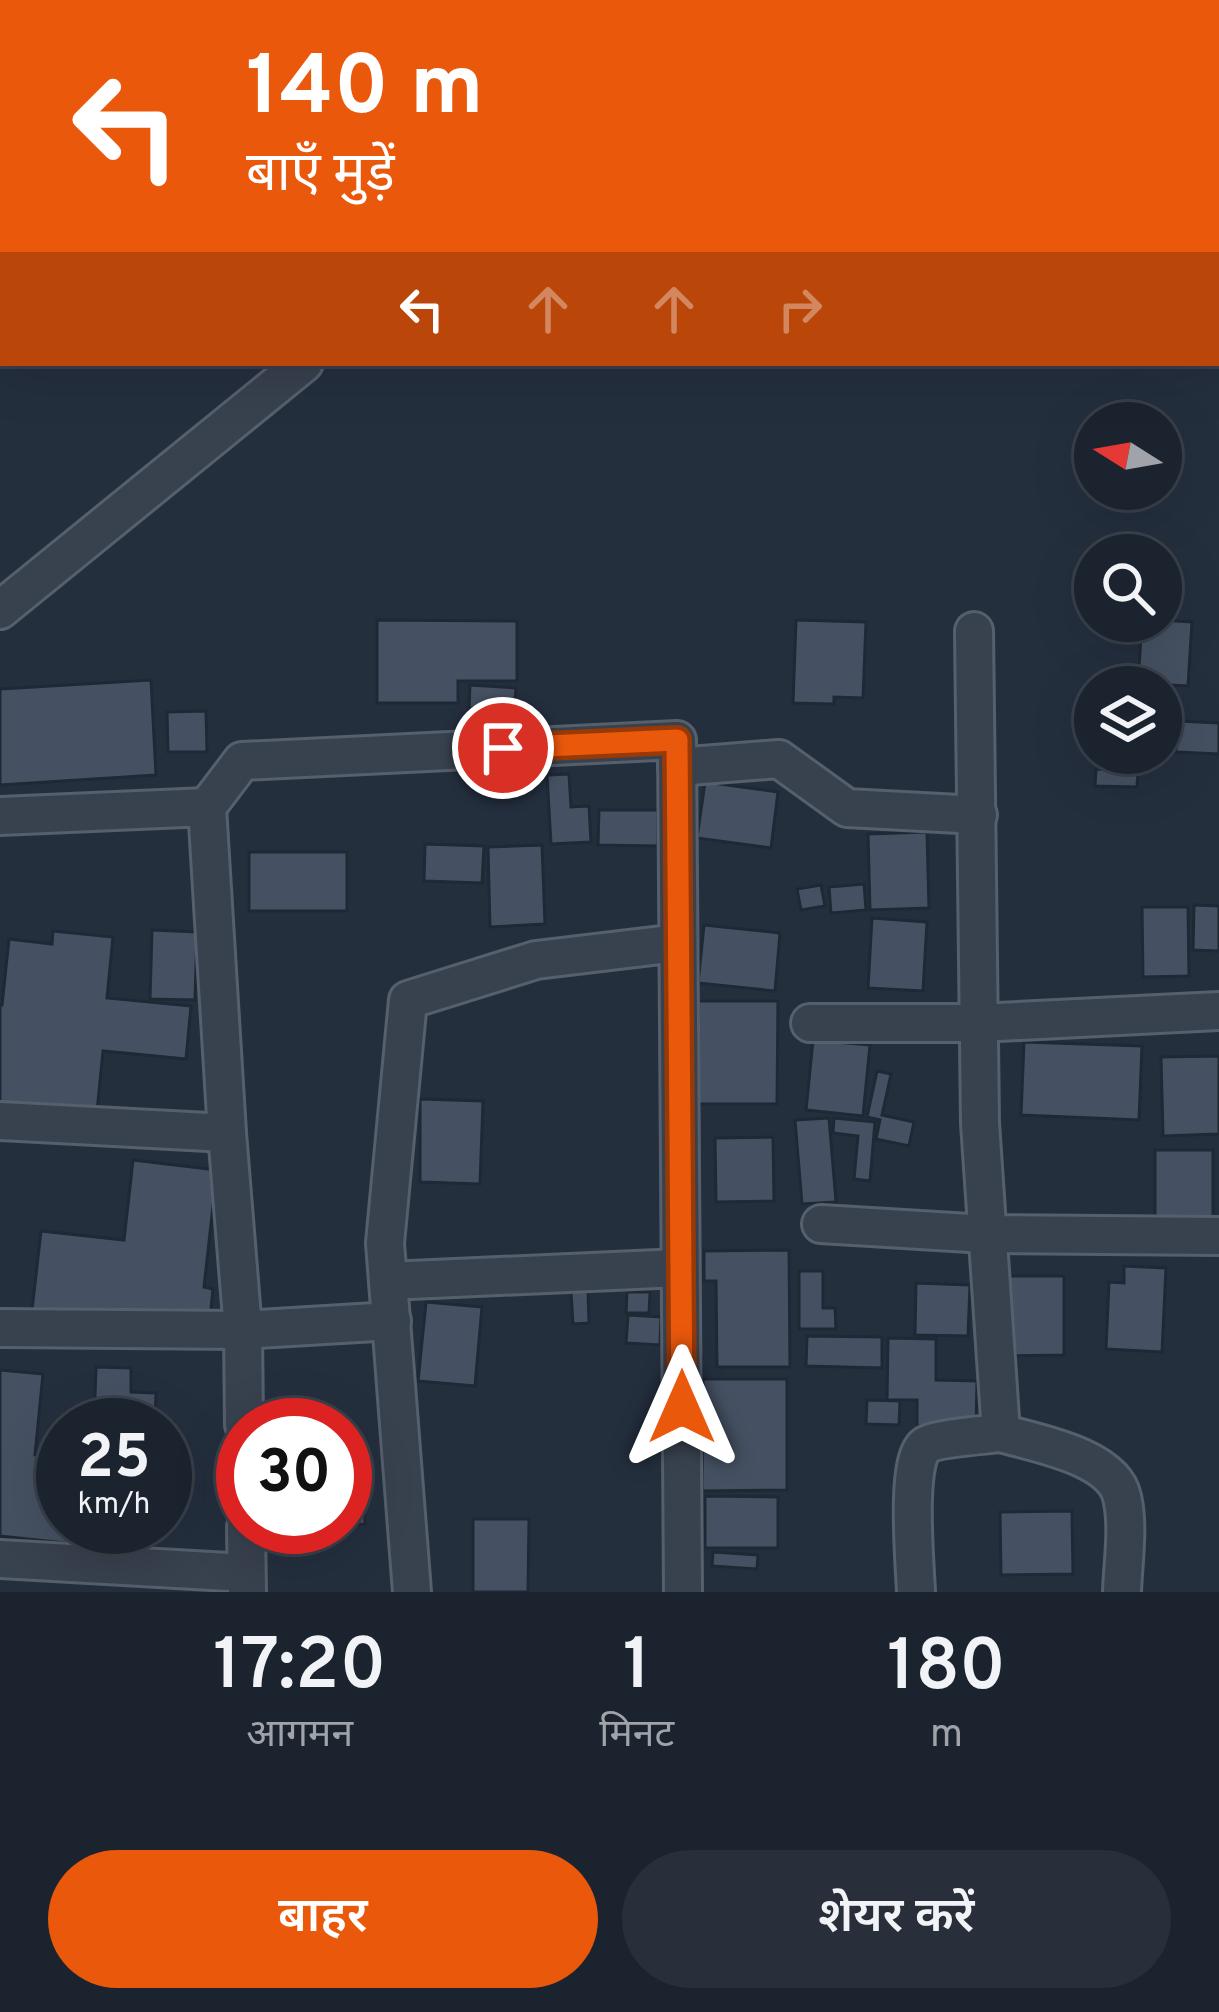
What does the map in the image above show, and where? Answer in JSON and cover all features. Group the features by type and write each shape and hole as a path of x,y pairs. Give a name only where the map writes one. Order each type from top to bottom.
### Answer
{"street":[{"path":"0,610 300,366"},
{"path":"974,631 980,1124 1001,1433"},
{"path":"244,1398 207,807 242,761 677,740 683,1592"},
{"path":"677,767 779,760 848,808 978,815"},
{"path":"0,816 207,807"},
{"path":"412,1592 385,1243 408,1000 536,960 679,943"},
{"path":"810,1023 979,1023 1219,1011"},
{"path":"0,1121 227,1133"},
{"path":"821,1224 986,1234 1219,1236"},
{"path":"388,1281 680,1268"},
{"path":"0,1328 243,1330 392,1321"},
{"path":"916,1592 916,1455 928,1443 1001,1433 1073,1454 1111,1476 1119,1486 1124,1514 1122,1592"},
{"path":"0,1559 247,1582"}],"building":[{"path":"377,620 517,621 517,681 458,681 458,703 377,703"},
{"path":"796,620 866,622 863,698 834,697 834,704 793,703"},
{"path":"1182,621 1192,622 1188,686 1182,686 1182,666 1139,666 1141,642 1182,642"},
{"path":"151,680 156,775 0,785 0,689"},
{"path":"470,685 516,688 514,711 469,708"},
{"path":"206,711 207,752 168,752 167,712"},
{"path":"1182,721 1219,723 1219,754 1182,752"},
{"path":"569,774 571,807 589,806 591,842 551,844 547,775"},
{"path":"1096,774 1138,774 1137,787 1095,786"},
{"path":"705,782 778,792 771,848 697,838"},
{"path":"599,810 658,810 658,846 598,845"},
{"path":"927,832 929,908 870,910 868,834"},
{"path":"425,844 484,846 482,883 424,881"},
{"path":"542,845 545,924 490,927 488,847"},
{"path":"249,852 347,852 347,911 249,911"},
{"path":"864,884 866,910 831,913 829,887"},
{"path":"821,885 825,906 801,910 797,889"},
{"path":"1194,905 1219,906 1219,951 1193,950"},
{"path":"1142,907 1188,907 1189,976 1143,977"},
{"path":"872,918 927,922 923,991 868,988"},
{"path":"704,925 780,933 775,991 698,983"},
{"path":"152,930 197,932 195,1000 150,999"},
{"path":"53,931 113,937 107,998 191,1006 186,1059 103,1051 97,1112 0,1103 0,1005 9,939 52,944"},
{"path":"698,1001 778,1001 777,1104 698,1104"},
{"path":"813,1040 870,1045 863,1116 806,1110"},
{"path":"1024,1042 1142,1046 1139,1120 1021,1115"},
{"path":"1219,1056 1219,1134 1163,1136 1161,1057"},
{"path":"877,1071 891,1074 882,1115 914,1122 909,1146 876,1139 880,1120 867,1117"},
{"path":"420,1099 483,1101 480,1184 420,1182"},
{"path":"829,1118 836,1202 802,1204 795,1120"},
{"path":"834,1118 875,1122 870,1181 854,1179 858,1136 833,1133"},
{"path":"773,1137 774,1201 716,1202 715,1138"},
{"path":"1155,1150 1213,1150 1213,1225 1155,1225"},
{"path":"133,1160 217,1170 204,1287 213,1289 210,1319 143,1322 32,1310 41,1231 124,1240"},
{"path":"789,1250 790,1367 717,1367 716,1281 704,1281 704,1251"},
{"path":"1124,1266 1166,1268 1162,1352 1106,1349 1109,1282 1124,1283"},
{"path":"799,1271 823,1271 823,1308 835,1308 836,1329 799,1329"},
{"path":"1007,1276 1064,1276 1064,1355 1007,1356"},
{"path":"916,1283 970,1285 968,1336 915,1335"},
{"path":"588,1291 589,1323 573,1324 571,1292"},
{"path":"627,1292 650,1292 649,1313 626,1313"},
{"path":"426,1302 482,1307 475,1386 418,1381"},
{"path":"628,1315 661,1317 660,1345 626,1343"},
{"path":"807,1336 882,1337 882,1368 806,1366"},
{"path":"888,1338 936,1339 936,1380 977,1381 976,1427 917,1426 917,1400 887,1400"},
{"path":"96,1367 131,1368 131,1392 156,1393 156,1398 95,1398"},
{"path":"0,1370 43,1374 41,1398 36,1398 36,1540 0,1536"},
{"path":"703,1379 787,1379 787,1490 702,1491"},
{"path":"867,1400 900,1401 899,1425 866,1424"},
{"path":"705,1496 778,1497 778,1548 705,1548"},
{"path":"1072,1511 1073,1574 1001,1575 1000,1512"},
{"path":"473,1519 529,1519 528,1592 473,1592"},
{"path":"713,1552 758,1555 757,1569 712,1566"}],"route":[{"path":"503,748 677,740 682,1407"}]}
